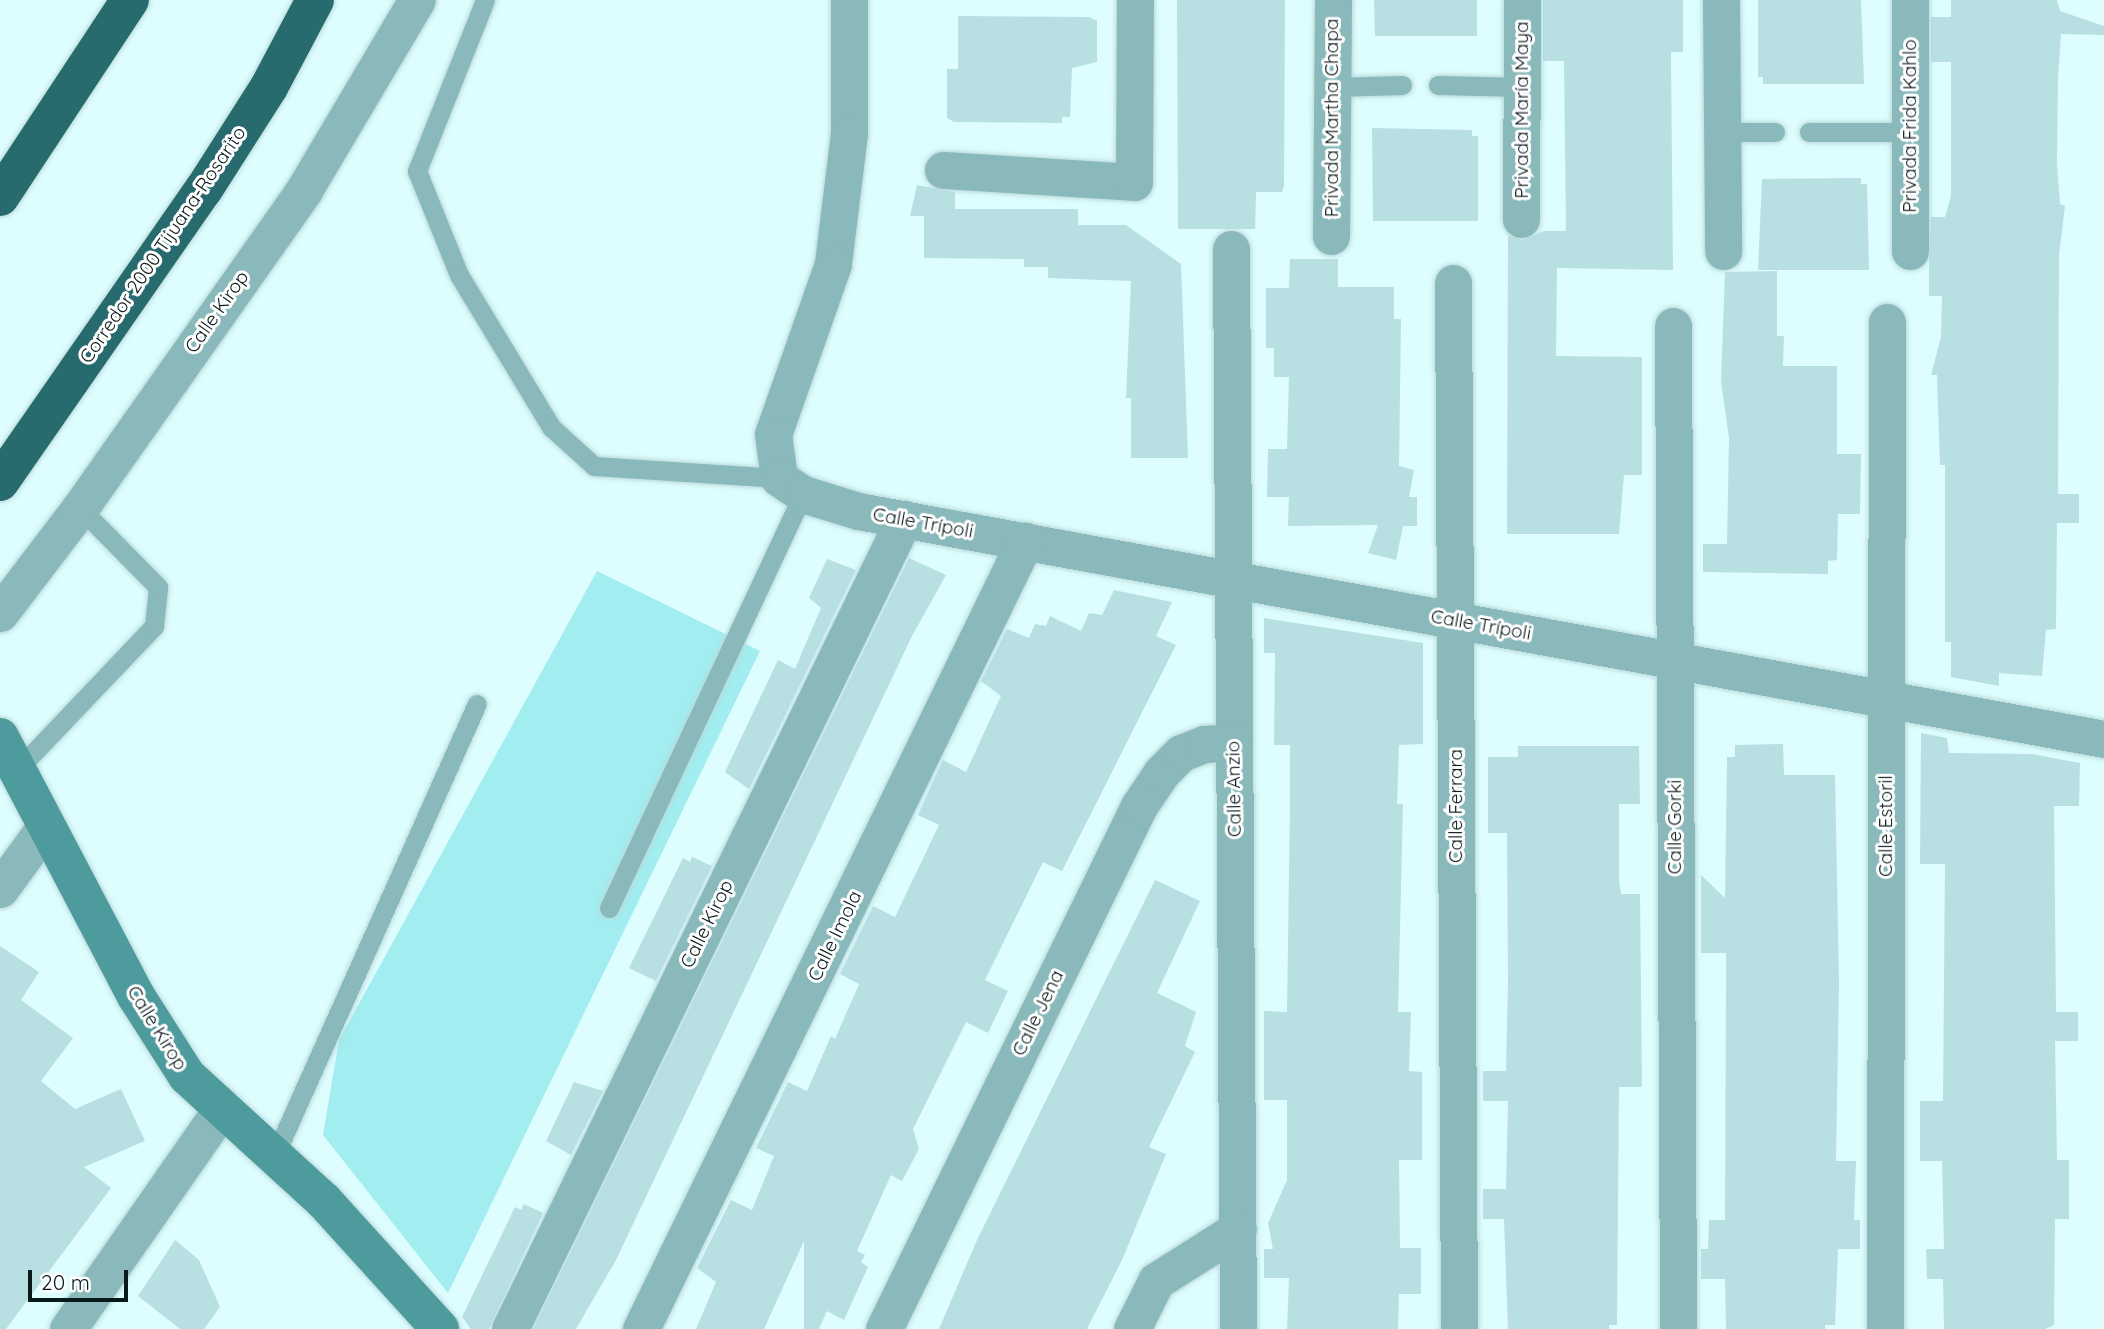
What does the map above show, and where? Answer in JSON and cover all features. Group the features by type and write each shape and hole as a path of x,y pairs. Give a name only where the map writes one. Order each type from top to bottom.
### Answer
{"highway":[{"path":"0,197 130,0"},
{"name":"Corredor 2000 Tijuana-Rosarito","path":"0,482 204,189 269,87 314,2"}],"street":[{"name":"Calle Kirop","path":"0,613 80,508 304,190 417,0"},
{"path":"791,486 773,434 833,264 849,133 849,0"},
{"path":"943,170 1134,182 1135,0"},
{"name":"Privada Martha Chapa","path":"1331,236 1333,0"},
{"name":"Privada María Maya","path":"1521,219 1522,0"},
{"path":"1721,0 1723,251"},
{"name":"Privada Frida Kahlo","path":"1910,0 1910,251"},
{"name":"Calle Anzio","path":"1231,249 1238,1329"},
{"name":"Calle Ferrara","path":"1453,283 1459,1329"},
{"name":"Calle Estoril","path":"1885,1329 1887,322"},
{"name":"Calle Gorki","path":"1673,326 1678,1329"},
{"name":"Calle Trípoli","path":"791,486 858,511 2104,739"},
{"name":"Calle Kirop","path":"510,1329 904,519"},
{"name":"Calle Imola","path":"641,1329 1025,541"},
{"name":"Calle Kirop","path":"0,737 163,1042 220,1111 275,1155 324,1201 440,1329"},
{"name":"Calle Jena","path":"884,1329 1139,806 1161,773 1181,753 1204,744 1233,742"},
{"path":"0,889 47,827"},
{"path":"68,1329 220,1111"},
{"path":"1132,1329 1156,1280 1238,1229"}],"lane":[{"path":"485,0 417,171 459,275 551,427 594,466 791,486 609,908"},
{"path":"1333,87 1402,85"},
{"path":"1438,85 1522,87"},
{"path":"1722,132 1775,132"},
{"path":"1809,132 1910,132"},
{"path":"17,770 154,626 158,587 80,508"},
{"path":"275,1155 477,704"}],"shaded area":[{"path":"597,571 760,651 448,1293 323,1135 339,1040"}],"building":[{"path":"1177,0 1285,0 1284,186 1282,192 1256,192 1255,229 1178,229"},
{"path":"1374,0 1477,0 1477,36 1375,36"},
{"path":"1543,0 1683,0 1683,52 1671,52 1673,270 1557,268 1556,356 1642,357 1642,475 1624,475 1619,534 1507,534 1508,235 1522,240 1544,231 1566,231 1564,61 1543,61"},
{"path":"1758,0 1861,0 1864,84 1763,84 1763,77 1758,77"},
{"path":"1951,0 2057,0 2060,11 2104,26 2104,35 2061,34 2058,79 2057,163 2060,204 2065,206 2059,255 2058,494 2079,494 2079,523 2057,523 2056,629 2046,630 2042,676 1999,673 1999,686 1951,677 1951,642 1945,642 1945,465 1940,465 1937,375 1931,375 1941,337 1942,296 1929,296 1929,257 1931,217 1945,217 1951,196 1951,62 1931,62 1931,17 1951,17"},
{"path":"958,16 1089,17 1097,21 1097,62 1072,68 1070,117 1062,117 1062,123 954,122 947,118 947,69 958,69"},
{"path":"1372,128 1472,130 1472,136 1478,136 1478,221 1373,221"},
{"path":"1861,178 1861,184 1867,184 1869,270 1758,270 1762,179"},
{"path":"917,185 955,192 955,209 1078,209 1078,225 1126,225 1181,264 1188,458 1131,458 1131,398 1126,398 1131,281 1048,278 1048,267 1024,267 1024,259 924,258 924,216 910,216"},
{"path":"1290,259 1338,259 1338,287 1394,287 1394,319 1401,319 1399,466 1414,470 1409,497 1417,497 1417,526 1403,526 1396,560 1368,553 1378,525 1288,526 1289,497 1267,497 1268,449 1287,449 1289,377 1274,377 1274,348 1266,348 1266,288 1289,288"},
{"path":"1777,271 1777,336 1784,336 1783,366 1837,366 1837,454 1861,454 1860,514 1838,514 1837,560 1828,561 1828,574 1703,572 1703,544 1727,544 1729,438 1721,381 1725,272"},
{"path":"909,558 946,575 912,636 616,1260 576,1329 533,1329"},
{"path":"827,559 856,570 749,789 725,772 778,660 795,669 821,608 809,598"},
{"path":"1114,590 1172,602 1156,636 1176,645 1062,871 1043,862 985,980 1008,991 988,1033 966,1022 913,1129 919,1149 902,1181 891,1175 857,1251 865,1255 861,1262 868,1267 844,1320 827,1311 819,1329 804,1329 804,1241 764,1329 696,1329 716,1282 697,1268 731,1200 752,1210 774,1156 756,1148 788,1082 807,1091 831,1036 835,1039 859,984 840,974 873,906 895,917 939,825 918,815 943,760 966,772 1001,696 981,681 1007,629 1029,638 1035,624 1046,626 1050,616 1081,631 1089,613 1102,615"},
{"path":"1264,618 1423,643 1423,744 1399,745 1397,804 1403,804 1398,1012 1411,1012 1409,1071 1422,1072 1422,1160 1399,1160 1400,1248 1421,1248 1421,1294 1399,1294 1398,1329 1287,1329 1289,1278 1264,1278 1264,1249 1273,1249 1268,1223 1287,1180 1287,1100 1264,1100 1264,1011 1287,1012 1290,745 1274,745 1275,653 1264,653"},
{"path":"1921,733 1947,738 1949,753 2032,754 2080,763 2079,806 2054,806 2056,1012 2078,1012 2078,1041 2055,1041 2057,1160 2069,1160 2069,1219 2055,1219 2054,1325 2045,1329 1944,1329 1943,1279 1927,1279 1926,1249 1944,1249 1942,1161 1920,1161 1920,1101 1943,1101 1945,864 1920,864"},
{"path":"1783,744 1784,775 1835,775 1839,982 1836,1161 1856,1161 1854,1220 1860,1220 1860,1249 1838,1249 1835,1325 1825,1325 1825,1329 1726,1329 1725,1279 1701,1279 1701,1249 1708,1249 1709,1220 1725,1220 1726,953 1701,953 1701,875 1725,898 1727,757 1735,757 1735,745"},
{"path":"1518,746 1639,746 1640,804 1619,804 1619,880 1621,894 1640,894 1642,1087 1619,1087 1617,1325 1609,1325 1609,1329 1508,1329 1504,1219 1483,1219 1483,1189 1506,1189 1508,1101 1483,1101 1483,1071 1506,1071 1508,982 1507,833 1488,833 1488,757 1518,757"},
{"path":"692,857 712,866 656,981 629,968 683,858 690,862"},
{"path":"1155,880 1200,901 1157,993 1196,1012 1185,1046 1195,1052 1149,1147 1166,1154 1122,1260 1087,1329 939,1329 977,1240"},
{"path":"0,946 39,972 21,1000 73,1038 41,1081 75,1109 121,1089 145,1141 84,1167 111,1188 6,1329 0,1329"},
{"path":"574,1082 603,1091 571,1155 546,1141"},
{"path":"524,1204 543,1213 489,1329 471,1329 462,1317 515,1207 521,1210"},
{"path":"175,1240 199,1260 220,1307 204,1329 180,1329 138,1296"}]}
